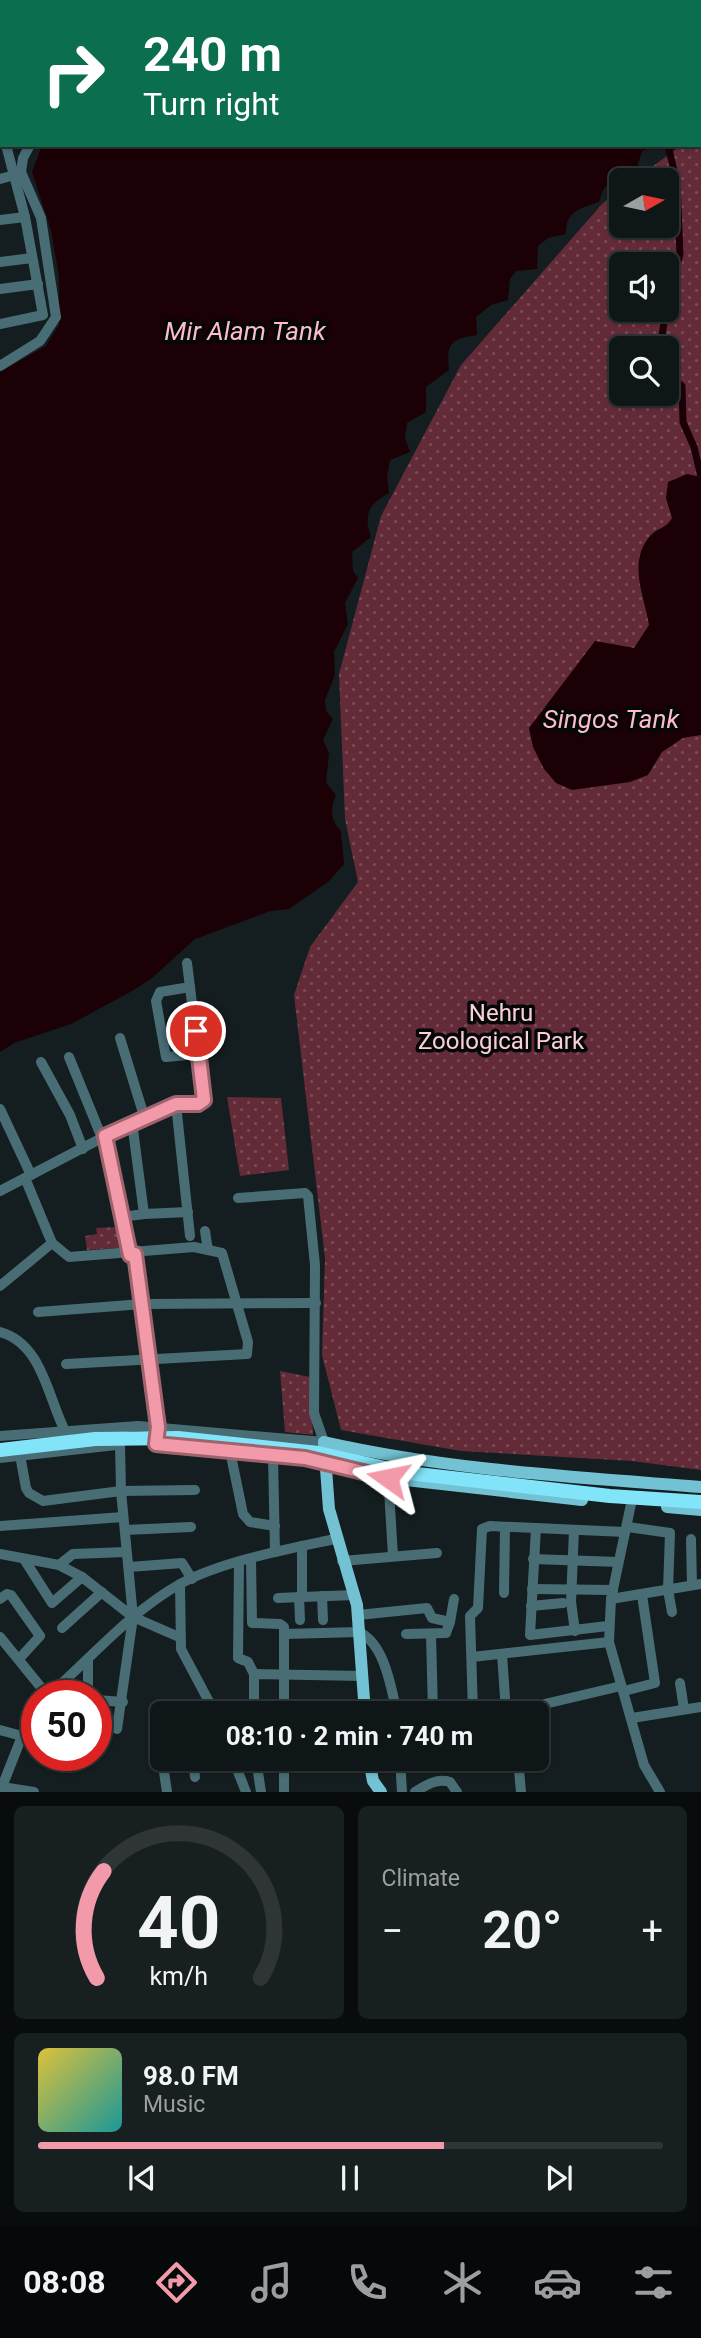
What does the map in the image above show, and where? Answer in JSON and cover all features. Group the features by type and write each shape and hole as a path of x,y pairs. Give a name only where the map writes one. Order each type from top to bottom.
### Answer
{"highway":[{"path":"0,1447 126,1431 178,1432 327,1449 381,1463 527,1481 701,1495"},
{"path":"0,1447 95,1439 178,1438 318,1453 408,1473 610,1496 701,1502"}],"main road":[{"path":"364,1701 355,1595 335,1539 324,1443 391,1457 480,1469 701,1488"},
{"path":"325,1465 388,1478 701,1510"},
{"path":"681,1486 683,1508"},
{"path":"371,1771 373,1781 381,1792"}],"street":[{"path":"0,324 43,316 26,217 7,147"},
{"path":"0,366 40,341 56,317 41,218 21,172 29,147"},
{"path":"0,179 15,176"},
{"path":"0,220 26,217"},
{"path":"0,262 32,258"},
{"path":"0,289 38,284"},
{"path":"0,1191 144,1116 176,1104 198,1104 204,1100 187,962"},
{"path":"190,987 160,992 156,1001 166,1057 199,1054"},
{"path":"120,1038 144,1116"},
{"path":"69,1057 104,1137 132,1254 143,1304 158,1427 156,1444"},
{"path":"41,1062 70,1115 83,1149"},
{"path":"176,1104 190,1236"},
{"path":"0,1109 52,1243 69,1257 194,1247 222,1253 248,1342 247,1354 66,1364"},
{"path":"132,1122 144,1214"},
{"path":"0,1436 158,1427 324,1443 318,1429 314,1404 316,1265 307,1194 238,1198"},
{"path":"122,1217 188,1212"},
{"path":"205,1231 208,1250"},
{"path":"0,1286 52,1243"},
{"path":"38,1312 143,1304 316,1303"},
{"path":"0,1332 33,1356 65,1431"},
{"path":"117,1728 123,1702 133,1617 121,1491 120,1444"},
{"path":"0,1458 120,1444 156,1444 305,1458 325,1465"},
{"path":"230,1451 243,1514 250,1522 275,1526"},
{"path":"20,1455 26,1488 29,1493 43,1501 121,1491 195,1490"},
{"path":"273,1456 275,1552"},
{"path":"391,1457 388,1478 393,1556"},
{"path":"631,1504 612,1595 609,1642 644,1765 660,1792"},
{"path":"0,1526 123,1517"},
{"path":"358,1615 427,1608 436,1620 471,1616 478,1608 482,1529 490,1525 670,1533 668,1590 672,1612"},
{"path":"125,1530 191,1527"},
{"path":"504,1593 505,1527"},
{"path":"536,1528 530,1635 608,1626"},
{"path":"574,1530 571,1591 575,1631"},
{"path":"66,1680 133,1617 180,1584 275,1552 335,1539"},
{"path":"532,1589 612,1595 642,1594 697,1584 691,1539"},
{"path":"300,1620 302,1546"},
{"path":"59,1565 73,1554 126,1552"},
{"path":"342,1561 437,1553"},
{"path":"0,1554 59,1565 82,1577 133,1617 179,1637"},
{"path":"24,1559 52,1603 82,1577"},
{"path":"251,1559 253,1623 282,1624 285,1634 284,1701"},
{"path":"533,1559 618,1562"},
{"path":"129,1567 182,1563 192,1579"},
{"path":"239,1563 238,1658 248,1662 254,1674 254,1701"},
{"path":"180,1584 179,1637 185,1663 208,1701"},
{"path":"62,1628 102,1592"},
{"path":"0,1599 7,1594 11,1595 40,1636 19,1658"},
{"path":"549,1704 654,1683 642,1594"},
{"path":"278,1598 355,1595"},
{"path":"322,1596 323,1620"},
{"path":"406,1634 448,1632 454,1599"},
{"path":"531,1606 563,1603"},
{"path":"471,1616 473,1701"},
{"path":"285,1634 359,1632 370,1637 386,1672 394,1701"},
{"path":"431,1634 433,1701"},
{"path":"2,1642 36,1680"},
{"path":"472,1657 609,1642"},
{"path":"502,1654 510,1701"},
{"path":"88,1661 88,1680"},
{"path":"254,1674 363,1676"},
{"path":"680,1683 684,1709"},
{"path":"112,1701 123,1702"},
{"path":"632,1718 701,1707"},
{"path":"0,1730 21,1735"},
{"path":"21,1738 1,1789 34,1792"},
{"path":"164,1771 167,1792"},
{"path":"194,1771 195,1777"},
{"path":"257,1771 261,1792"},
{"path":"284,1771 284,1792"},
{"path":"401,1771 402,1792"},
{"path":"519,1771 522,1792"},
{"path":"239,1772 246,1792"},
{"path":"415,1792 428,1784 446,1781 453,1784 457,1792"}],"green space":[{"name":"Nehru Zoological Park","path":"679,147 701,147 701,1470 632,1461 461,1451 341,1430 322,1355 325,1258 294,995 310,947 358,882 345,819 339,674 381,516 461,365 609,199 609,238 679,238 679,168 650,168"},
{"path":"227,1097 281,1098 289,1170 240,1176"},
{"path":"117,1227 121,1248 87,1250 85,1236 97,1234 96,1228"},
{"path":"280,1371 310,1377 313,1435 285,1432"}],"water":[{"name":"Mir Alam Tank","path":"41,147 651,147 642,151 637,168 609,168 609,182 599,202 571,215 566,234 548,238 538,246 537,269 516,271 510,279 508,300 491,305 476,317 477,335 461,338 452,344 448,354 449,370 426,387 426,412 407,423 405,438 410,452 390,460 387,476 389,493 372,506 368,516 371,537 352,552 353,571 358,578 345,603 348,624 334,652 335,675 325,700 326,711 333,719 323,740 329,753 326,783 336,795 332,814 341,831 344,864 328,882 289,909 270,911 195,939 152,978 132,991 71,1024 14,1043 0,1052 0,372 46,346 59,325 59,276 51,230 32,172"},
{"name":"Singos Tank","path":"687,474 701,477 701,735 683,738 662,752 648,775 630,782 572,790 556,783 544,769 533,747 529,728 595,641 634,648 649,625 639,578 640,556 651,535 672,518 666,498 668,482"}],"waterway":[{"path":"668,147 677,184 679,258"},
{"path":"662,336 664,322"},
{"path":"679,384 682,386 683,422 694,447 701,477"}],"route":[{"path":"196,1031 204,1100 198,1104 176,1104 144,1116 105,1136 130,1255 135,1254 158,1427 156,1444 305,1458 325,1465 388,1478"}]}
